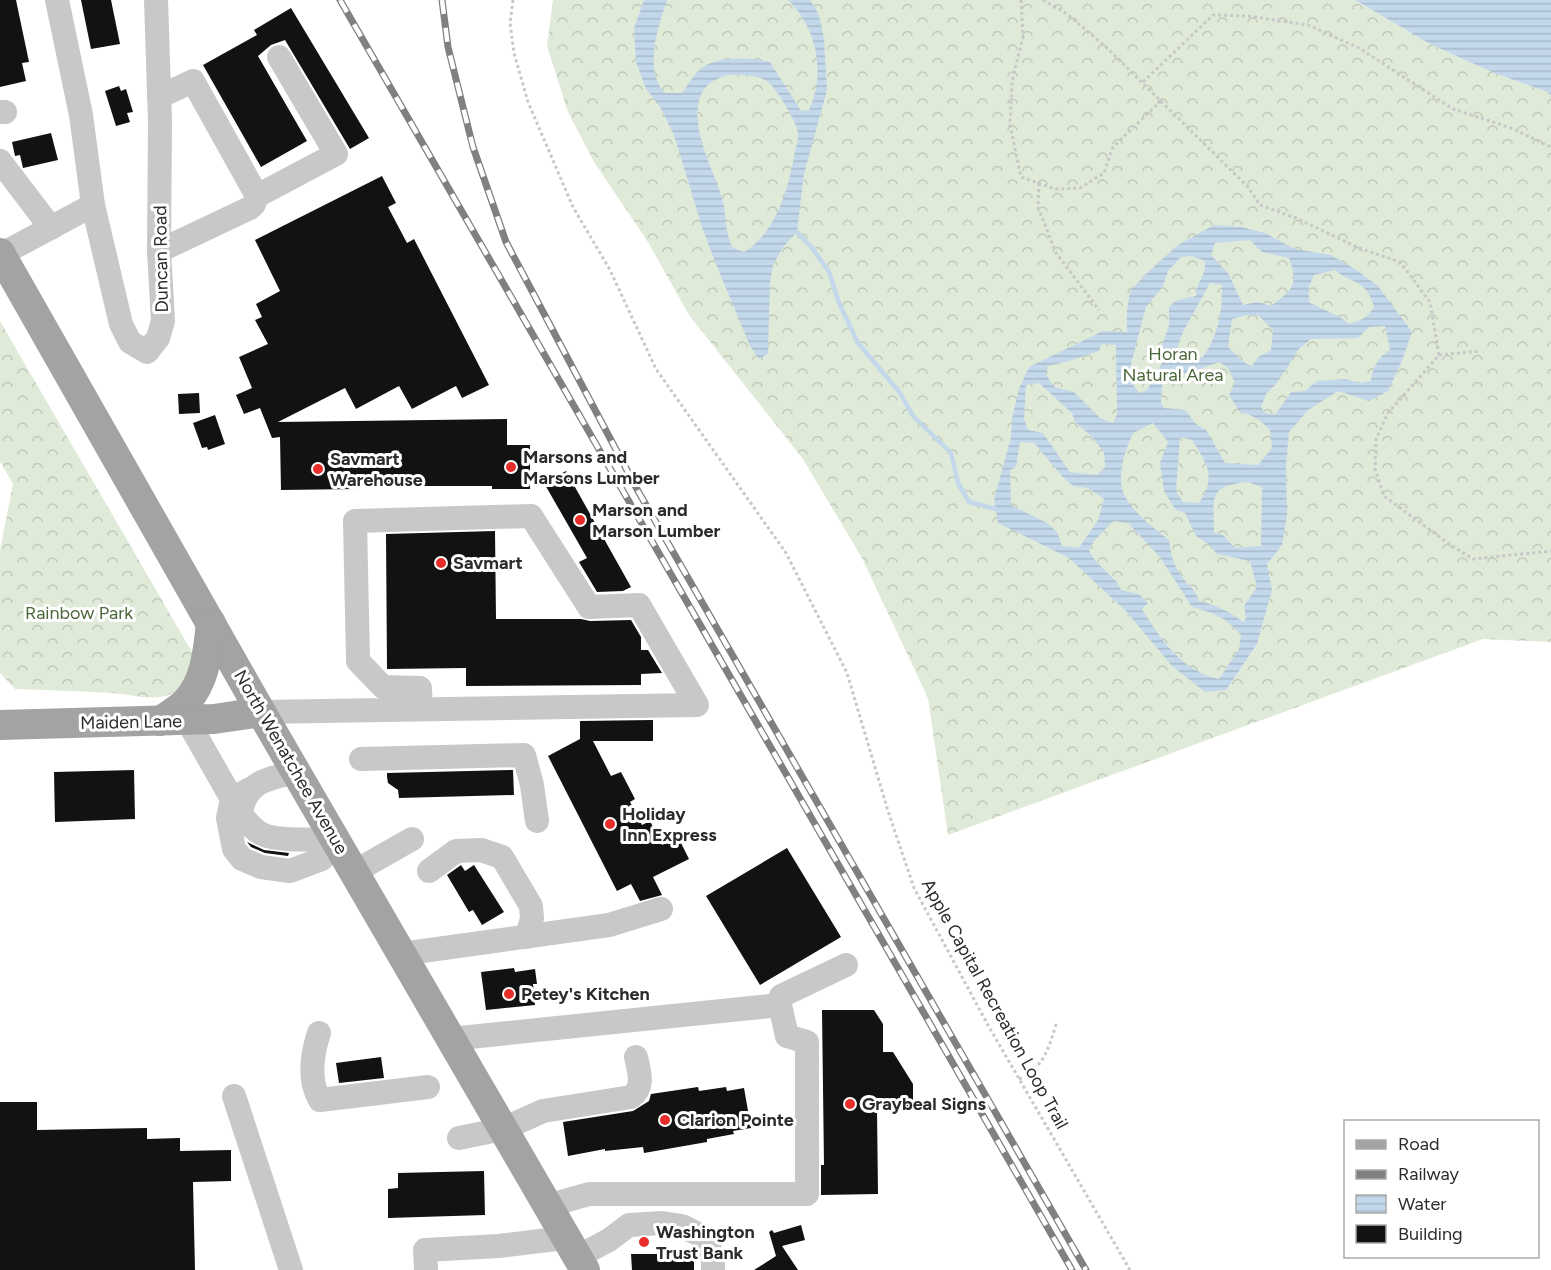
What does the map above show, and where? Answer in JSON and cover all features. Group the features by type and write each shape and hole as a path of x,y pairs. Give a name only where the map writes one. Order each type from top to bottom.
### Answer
{"main road":[{"name":"North Wenatchee Avenue","path":"0,254 261,712 576,1255"},
{"path":"174,721 195,690 201,676 207,656 211,623"},
{"name":"Maiden Lane","path":"0,725 174,721 214,719 261,712"}],"street":[{"name":"Duncan Road","path":"57,0 81,116 93,205 121,324 130,342 147,352 158,338 163,321 159,251 159,97 156,0"},
{"path":"256,195 336,154 279,57"},
{"path":"159,97 193,81 256,195 254,204 250,208 159,251"},
{"path":"0,161 51,228"},
{"path":"0,254 93,205"},
{"path":"261,712 697,705 639,605 589,607 531,516 354,521 358,662 383,687 420,688 421,709"},
{"path":"174,721 241,794 243,800 241,814 250,826 263,835 299,839 335,839"},
{"path":"361,759 524,755 532,785 537,821"},
{"path":"296,772 272,778 241,794 228,818 234,849 242,859 261,867 290,871 322,860 335,839"},
{"path":"354,872 412,839"},
{"path":"429,871 456,851 481,850 502,857 531,906 532,918 527,937"},
{"path":"401,954 609,925 661,909"},
{"path":"547,1206 589,1194 807,1194 807,1042 787,1036 780,1005 781,996 846,965"},
{"path":"450,1039 780,1005"},
{"path":"319,1033 313,1051 313,1090 320,1100 428,1087"},
{"path":"459,1138 503,1129 543,1112 631,1097 641,1083 636,1057"},
{"path":"234,1096 291,1270"},
{"path":"426,1270 424,1250 499,1246 576,1255 609,1240 629,1225 662,1223 681,1226 706,1238 713,1260 713,1270"}],"path":[{"name":"Apple Capital Recreation Loop Trail","path":"513,0 510,23 514,53 528,102 573,207 610,270 656,369 786,553 847,673 888,811 914,888 1019,1079 1130,1270"},
{"path":"1021,0 1023,37 1012,81 1010,125 1021,177 1055,189 1080,188 1104,173 1113,147 1161,101"},
{"path":"1043,0 1075,21 1105,46 1248,187 1260,205 1296,218 1359,248 1400,262 1430,302 1439,355"},
{"path":"1143,82 1213,15 1248,16 1308,25 1359,48 1453,109 1511,128 1551,147"},
{"path":"1039,183 1038,207 1056,253 1099,310"},
{"path":"1480,351 1439,355 1388,413 1376,439 1375,469 1384,496 1473,559 1551,550"},
{"path":"1019,1079 1031,1073 1042,1063 1058,1022"}],"green space":[{"name":"Horan Natural Area","path":"553,0 1355,0 1430,44 1494,73 1546,91 1551,95 1551,642 1483,639 948,835 928,698 862,558 803,459 689,315 648,242 594,162 568,112 547,46"},
{"name":"Rainbow Park","path":"0,321 192,652 189,676 182,686 171,694 150,697 15,689 0,673 0,550 13,484 0,461"}],"water":[{"path":"644,0 667,0 654,48 655,73 658,84 665,93 682,93 697,72 709,63 736,58 755,59 770,62 801,111 809,110 814,96 817,81 816,52 806,24 788,0 810,0 819,15 824,38 827,90 804,174 797,232 783,247 773,265 770,282 768,354 759,359 750,346 716,264 702,227 674,135 659,105 646,89 636,62 634,28","holes":["727,75 754,76 768,82 786,106 798,135 780,208 765,233 744,252 733,248 730,242 722,198 701,140 698,123 701,94 710,83"]},
{"path":"1355,0 1551,0 1551,95 1494,73 1430,44"},
{"path":"1214,225 1241,227 1265,233 1295,249 1331,255 1378,286 1412,332 1388,391 1369,401 1338,391 1308,410 1289,432 1286,465 1287,515 1282,545 1267,564 1272,590 1257,644 1226,690 1205,692 1172,666 1126,611 1069,558 998,523 994,500 1011,437 1012,418 1019,389 1029,367 1103,331 1127,332 1130,291 1178,245","holes":["1250,240 1262,252 1289,258 1294,281 1289,290 1271,306 1257,302 1243,305 1228,273 1211,255 1215,243","1192,256 1205,261 1196,296 1175,301 1169,307 1169,326 1161,348 1163,361 1147,390 1139,393 1130,380 1131,364 1146,307 1163,286 1168,271 1181,257","1335,270 1363,287 1371,297 1374,306 1367,316 1349,324 1340,317 1310,303 1308,289 1314,275","1210,283 1222,285 1218,322 1213,340 1203,357 1179,358 1176,351 1183,332","1248,315 1259,316 1273,330 1271,350 1258,357 1252,366 1242,361 1228,347 1232,319","1385,326 1390,350 1377,363 1371,381 1359,383 1346,379 1317,381 1305,391 1291,392 1275,415 1265,413 1261,407 1266,394 1277,383 1299,349 1311,339 1358,338 1369,327","1102,344 1116,345 1117,414 1113,423 1100,418 1074,392 1054,387 1046,375 1048,366 1099,351","1219,362 1228,368 1235,383 1229,395 1240,412 1256,418 1270,430 1272,448 1258,465 1225,463 1206,430 1196,424 1185,410 1164,408 1161,403 1162,384 1174,374 1186,374","1039,383 1072,413 1075,422 1104,452 1105,467 1097,475 1070,472 1043,433 1028,430 1024,419 1026,385","1153,423 1168,442 1160,463 1164,491 1175,509 1185,513 1196,536 1210,545 1217,554 1250,561 1257,587 1244,606 1246,618 1243,622 1222,609 1199,601 1194,590 1176,568 1169,540 1141,517 1129,503 1121,481 1123,459 1133,433","1180,437 1192,440 1206,464 1208,486 1199,503 1183,502 1176,491","1020,442 1034,443 1073,486 1088,488 1104,499 1098,520 1079,548 1062,546 1057,532 1047,523 1011,505 1010,470 1016,467","1248,482 1262,487 1261,546 1235,548 1223,535 1214,533 1214,502 1219,490","1113,521 1128,523 1160,557 1192,607 1219,617 1241,635 1239,649 1219,679 1194,669 1174,653 1142,609 1148,603 1139,594 1121,590 1115,580 1092,557 1089,550 1094,541"]}],"building":[{"path":"0,0 16,0 29,62 22,63 26,81 0,87"},
{"path":"81,0 111,0 120,44 91,49"},
{"path":"291,8 369,138 350,149 285,40 271,45 258,56 307,141 261,167 203,65 257,35 254,30"},
{"path":"119,86 121,91 126,89 133,112 127,113 130,122 116,126 105,91"},
{"path":"51,133 58,160 23,168 20,155 15,156 12,142"},
{"path":"382,176 396,203 388,207 407,243 414,239 489,385 462,398 456,386 412,409 399,386 356,409 345,388 278,422 507,419 507,445 530,445 530,489 492,489 492,486 356,486 357,489 281,490 280,437 272,438 260,408 244,414 236,395 252,388 239,357 268,344 255,320 262,317 256,304 280,291 255,240"},
{"path":"199,393 200,413 179,414 178,394"},
{"path":"215,415 225,444 208,450 207,447 202,448 193,423"},
{"name":"Marson and Marson Lumber","path":"566,471 631,587 623,591 597,592 579,562 587,558 544,483"},
{"path":"495,531 496,619 631,620 641,637 641,650 648,650 662,673 641,674 641,685 466,686 466,668 387,669 386,534"},
{"name":"Holiday Inn Express","path":"653,720 653,741 593,741 611,776 621,772 635,799 630,802 642,825 650,821 662,845 678,837 689,859 653,877 662,895 640,901 631,884 617,891 548,756 580,739 580,721"},
{"path":"134,770 135,819 55,822 54,772"},
{"path":"513,770 514,795 399,798 398,790 388,783 387,777 387,773"},
{"path":"247,842 264,850 289,853 288,856 265,853 251,847"},
{"path":"787,848 841,937 760,985 706,896"},
{"path":"461,865 465,871 474,865 504,912 482,925 473,910 469,912 447,875"},
{"name":"Petey's Kitchen","path":"514,968 515,972 535,969 537,984 533,984 535,1005 486,1010 481,972"},
{"name":"Graybeal Signs","path":"822,1010 874,1010 883,1024 883,1052 893,1052 913,1084 913,1109 877,1109 878,1194 821,1195 821,1165 824,1165"},
{"path":"381,1057 384,1078 339,1083 336,1063"},
{"name":"Clarion Pointe","path":"698,1087 699,1091 726,1087 727,1091 744,1088 751,1128 707,1139 707,1142 644,1153 643,1147 605,1151 605,1149 568,1156 563,1122 633,1111 649,1101 651,1094"},
{"path":"0,1102 37,1102 37,1130 147,1128 147,1139 180,1138 180,1151 231,1150 231,1181 193,1182 195,1270 0,1270"},
{"path":"484,1171 485,1215 388,1218 388,1189 398,1188 398,1173"},
{"path":"801,1225 805,1240 782,1246 798,1270 754,1270 776,1256 769,1232 772,1230 774,1233"},
{"name":"Washington Trust Bank","path":"631,1254 694,1254 694,1270 632,1270"}],"waterway":[{"path":"797,232 813,249 829,272 839,303 858,343 900,393 913,416 951,453 958,483 969,502 996,509"}],"railway":[{"path":"340,0 1072,1270"},
{"path":"442,0 448,47 473,147 506,242 638,491 1086,1270"}],"place":[{"name":"Marsons and Marsons Lumber","path":"511,467"},
{"name":"Savmart Warehouse","path":"318,469"},
{"name":"Marson and Marson Lumber","path":"580,520"},
{"name":"Savmart","path":"441,563"},
{"name":"Holiday Inn Express","path":"610,824"},
{"name":"Petey's Kitchen","path":"509,994"},
{"name":"Graybeal Signs","path":"850,1104"},
{"name":"Clarion Pointe","path":"665,1120"},
{"name":"Washington Trust Bank","path":"644,1242"}]}
